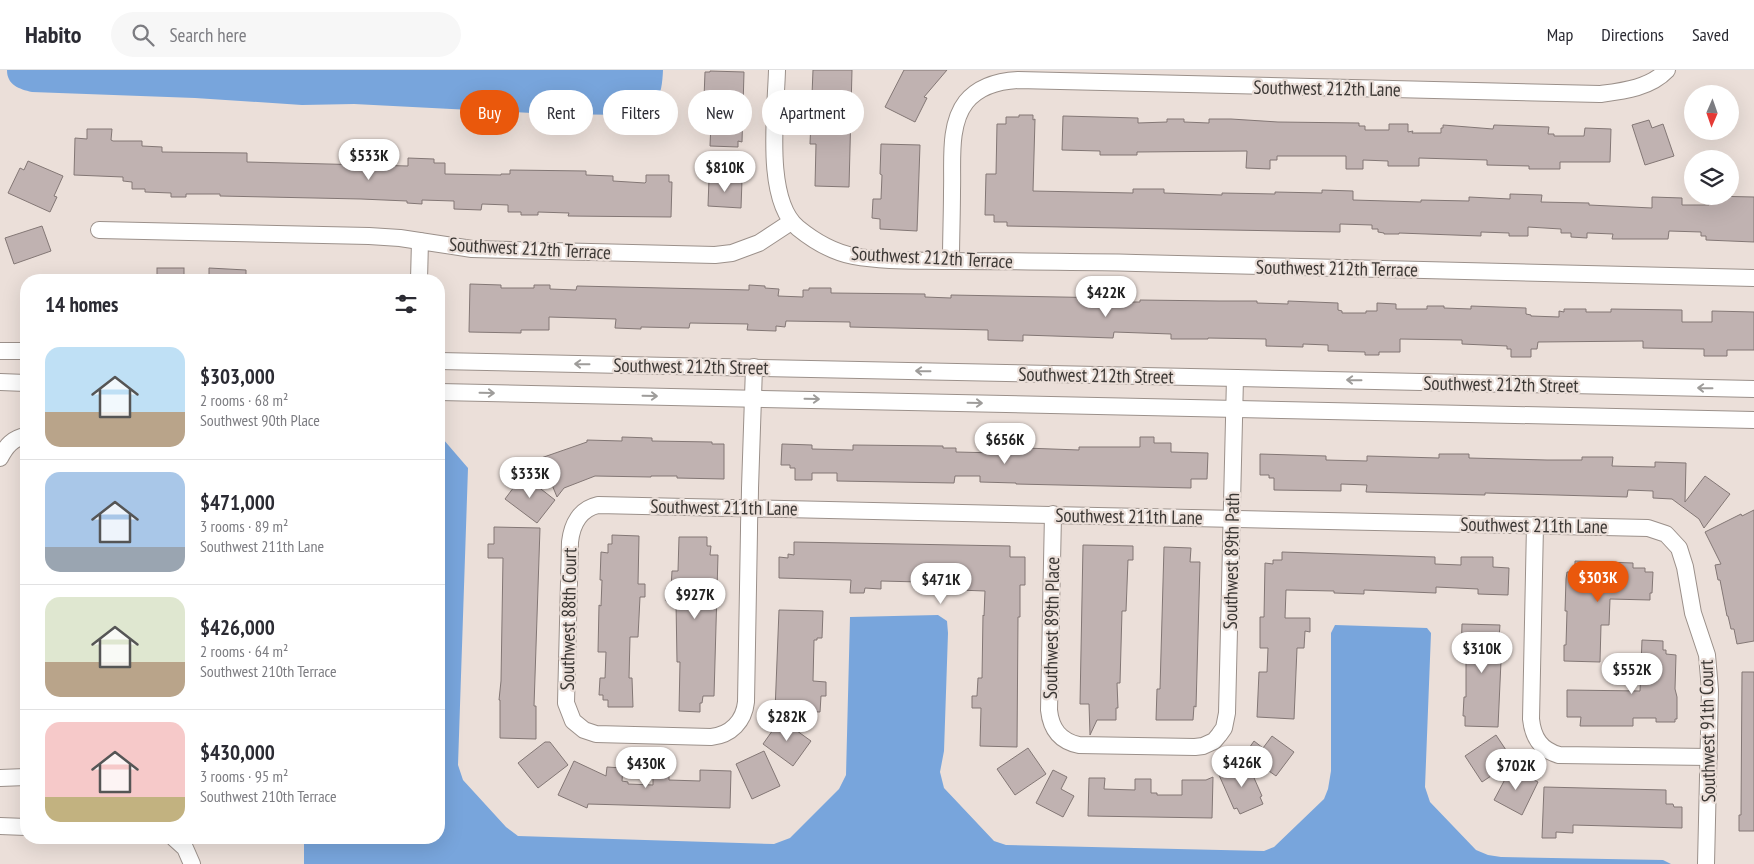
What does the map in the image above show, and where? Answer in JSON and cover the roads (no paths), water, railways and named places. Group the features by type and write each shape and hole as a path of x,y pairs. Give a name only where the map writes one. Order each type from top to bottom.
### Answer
{"street":[{"path":"778,70 775,166 780,198 784,211 791,222"},
{"name":"Southwest 212th Lane","path":"951,260 954,138 961,111 973,94 995,83 1018,80 1600,94 1630,89 1652,82 1667,70"},
{"name":"Southwest 212th Terrace","path":"99,230 369,236 472,248 715,255 732,253 759,243 791,222 806,235 826,247 853,256 888,259 1754,278"},
{"path":"419,274 420,241"},
{"path":"0,351 20,351"},
{"name":"Southwest 212th Street","path":"445,361 1754,390"},
{"path":"750,507 754,368"},
{"name":"Southwest 89th Path","path":"1214,741 1222,732 1227,713 1234,378"},
{"path":"0,382 20,383"},
{"name":"Southwest 212th Street","path":"445,392 1754,420"},
{"path":"0,458 10,442 20,437"},
{"name":"Southwest 211th Lane","path":"581,514 594,506 603,505 1536,525 1648,528 1666,534 1676,543"},
{"name":"Southwest 88th Court","path":"581,514 574,523 571,536 566,695 569,712 577,724 589,732 604,735 711,737 726,734 737,725 742,718 746,702 750,507"},
{"name":"Southwest 89th Place","path":"1053,514 1049,710 1050,721 1055,731 1069,743 1079,745 1196,747 1214,741"},
{"path":"1536,525 1531,719 1533,733 1538,742 1546,750 1559,755 1709,757"},
{"name":"Southwest 91th Court","path":"1676,543 1683,556 1693,613 1707,654 1710,682 1706,864"},
{"path":"0,778 20,777"},
{"path":"0,826 20,827"},
{"path":"181,844 185,848 192,864"}],"water":[{"path":"7,70 663,70 660,90 603,90 603,115 593,115 593,90 529,90 529,113 519,112 519,90 460,90 460,109 354,104 302,105 195,98 32,92 18,88 11,83"},
{"path":"445,441 468,468 458,765 463,780 506,827 518,836 774,844 790,838 839,789 846,775 850,617 938,615 947,621 948,633 944,751 940,772 944,788 994,841 1006,845 1264,851 1274,847 1324,799 1328,789 1331,771 1331,633 1335,625 1427,628 1431,633 1425,787 1430,802 1476,850 1488,855 1501,857 1663,860 1671,864 304,864 304,844 445,844"}]}
